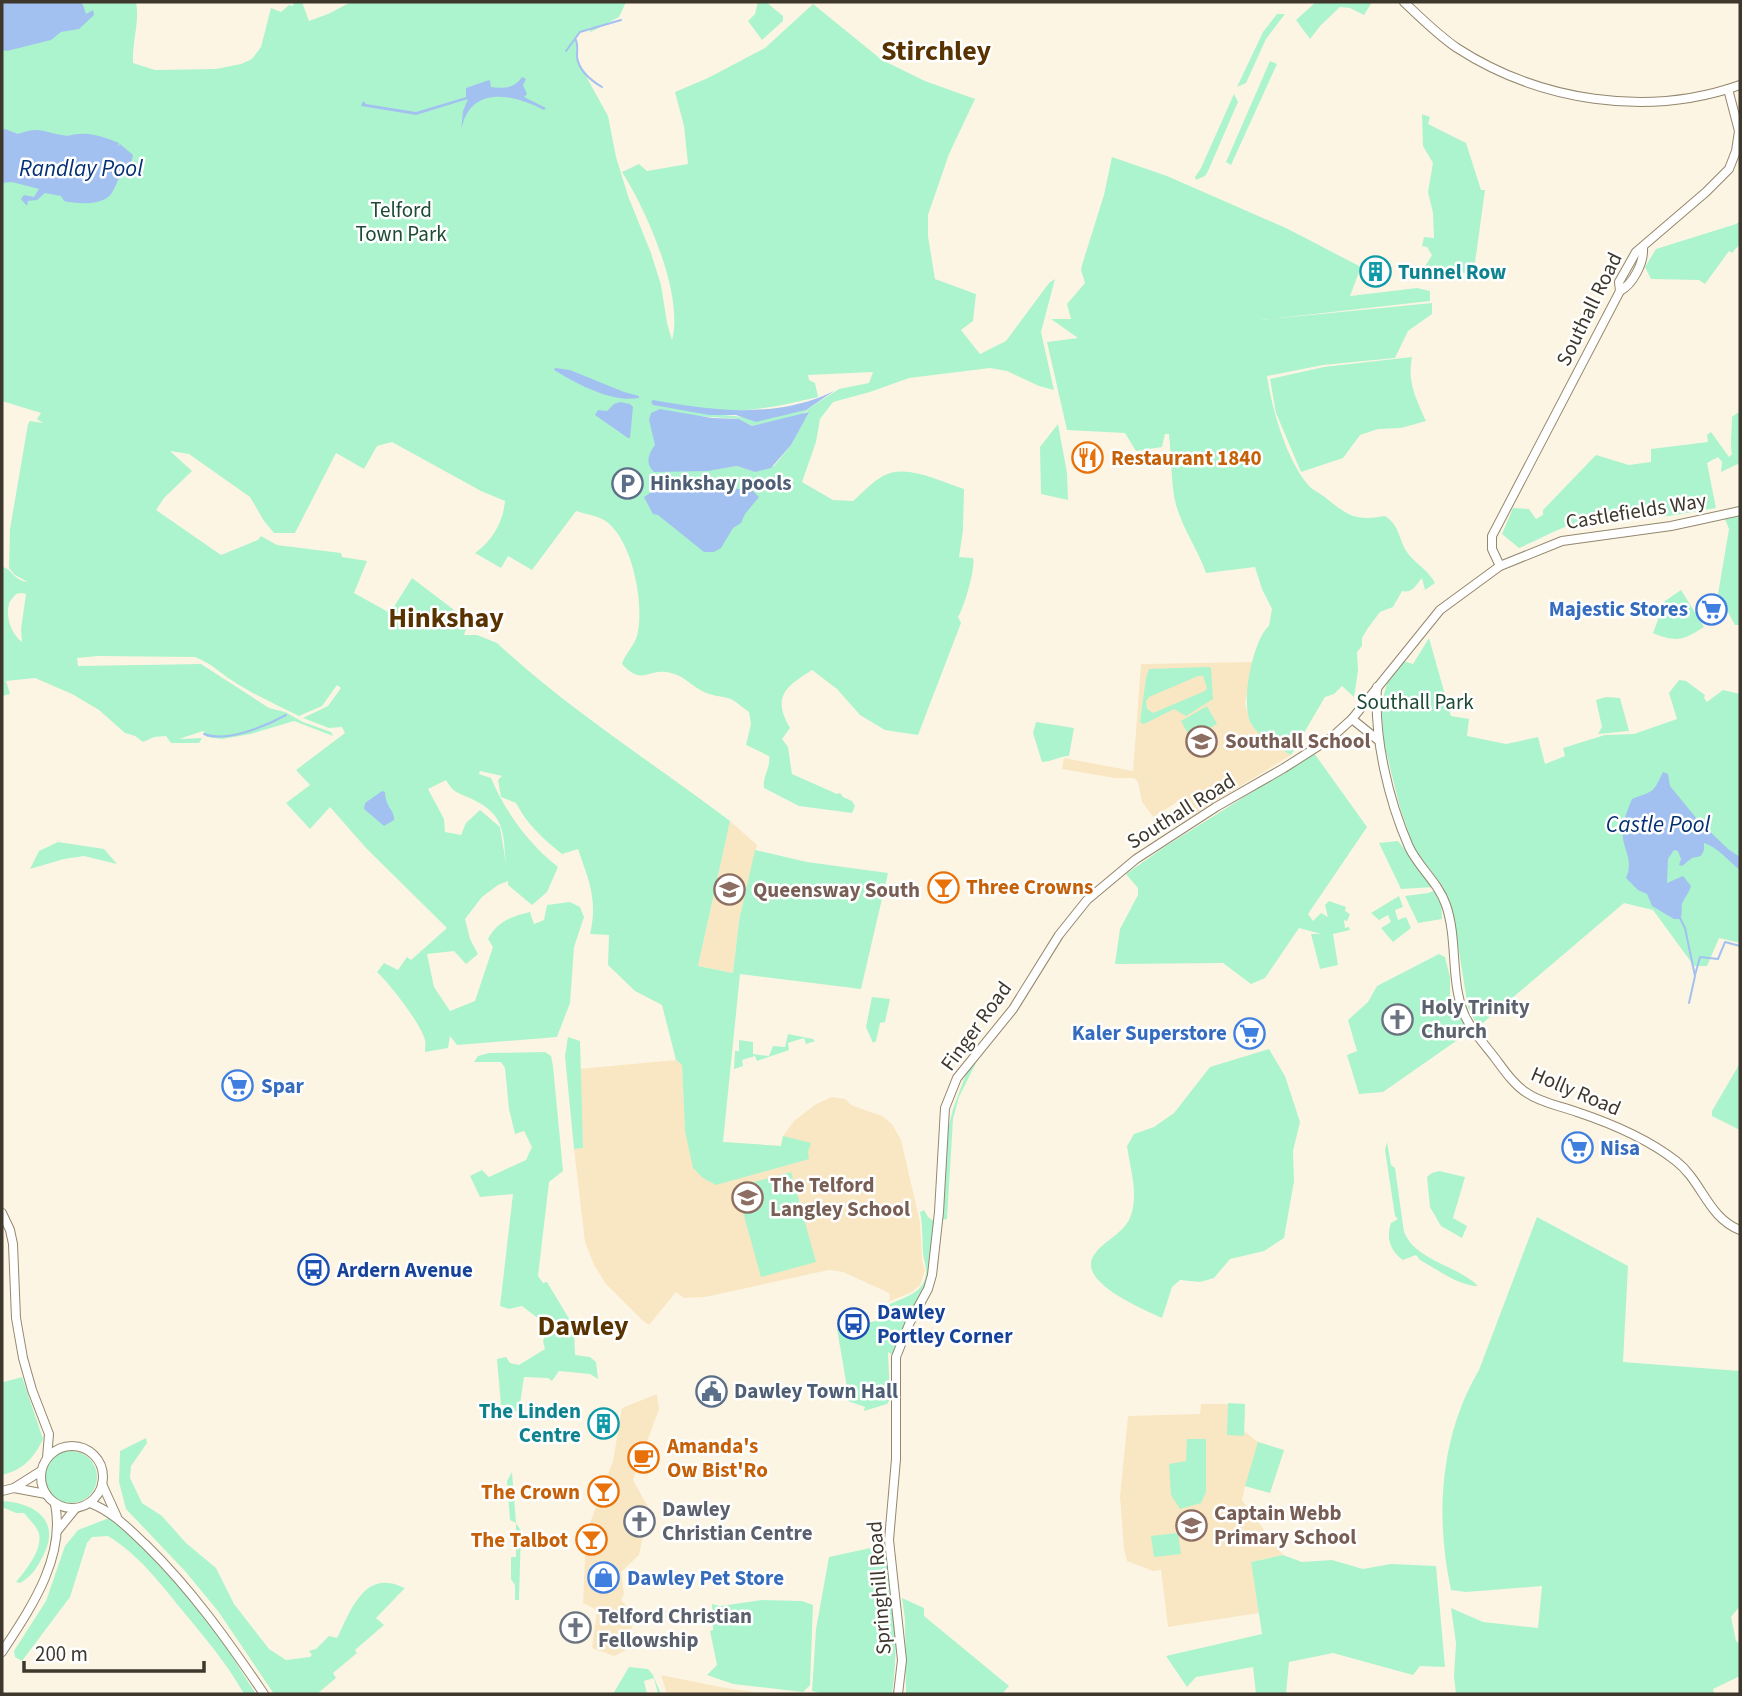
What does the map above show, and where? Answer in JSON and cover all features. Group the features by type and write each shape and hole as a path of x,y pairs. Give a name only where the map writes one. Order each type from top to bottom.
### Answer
{"main road":[{"path":"1404,2 1455,46 1484,64 1521,81 1558,92 1595,100 1622,101 1674,99 1740,85"},
{"name":"Southall Road","path":"1500,566 1492,549 1492,536 1620,291 1628,287 1644,258 1643,248 1728,169 1736,151 1738,131 1728,89"},
{"name":"Castlefields Way","path":"1377,687 1440,610 1500,566 1562,541 1671,526 1740,511"},
{"name":"Southall Road","path":"1072,918 1094,893 1136,859 1331,738 1352,719 1377,687"},
{"name":"Holly Road","path":"1377,687 1378,740 1410,849 1442,894 1447,906 1458,989 1465,1016 1515,1083 1535,1097 1623,1130 1677,1162 1689,1174 1712,1209 1730,1226 1740,1230"},
{"path":"1352,719 1378,740"},
{"name":"Finger Road","path":"897,1437 896,1357 910,1322 928,1289 935,1250 945,1108 949,1094 957,1078 1013,1009 1072,918"},
{"path":"2,1213 13,1244 18,1337 32,1390 49,1434 41,1482 46,1494 55,1504 75,1509"},
{"path":"49,1434 66,1447"},
{"name":"Springhill Road","path":"897,1437 889,1540 902,1660 898,1694"},
{"path":"2,1652 42,1585 58,1530 75,1509 90,1503 102,1484 103,1470 95,1456 85,1449 66,1447 47,1458"},
{"path":"2,1491 14,1488 41,1471"},
{"path":"102,1484 117,1517"},
{"path":"14,1488 46,1494"},
{"path":"90,1503 117,1517 165,1563 196,1599 264,1694"},
{"path":"55,1504 58,1530"}],"shaded area":[{"name":"Southall School","path":"1253,662 1245,704 1251,724 1264,738 1291,755 1189,818 1179,801 1153,817 1142,802 1138,782 1134,778 1115,778 1062,769 1064,758 1133,771 1141,664"},
{"name":"Queensway South","path":"730,821 757,845 739,921 733,973 698,966"},
{"name":"The Telford Langley School","path":"676,1060 682,1065 685,1131 689,1147 722,1142 781,1146 783,1136 794,1121 816,1104 832,1097 845,1099 851,1105 882,1116 892,1124 901,1140 920,1222 925,1271 920,1285 912,1292 888,1302 889,1293 843,1272 829,1270 705,1297 684,1298 676,1292 649,1325 642,1320 606,1284 594,1265 585,1242 574,1149 583,1148 579,1069"},
{"path":"657,1394 659,1409 633,1480 652,1514 650,1530 643,1536 639,1555 621,1572 624,1594 621,1600 635,1616 625,1651 614,1656 592,1648 597,1610 583,1603 586,1534 613,1461 622,1408"},
{"name":"Captain Webb Primary School","path":"1201,1404 1245,1404 1244,1431 1258,1442 1284,1450 1270,1493 1245,1486 1242,1500 1283,1555 1251,1562 1259,1613 1168,1627 1161,1570 1153,1571 1127,1561 1124,1550 1120,1496 1128,1416 1200,1414"},
{"path":"661,1675 720,1687 768,1694 667,1694"}],"green space":[{"name":"Telford Town Park","path":"2,2 136,2 133,63 155,70 216,69 252,59 261,47 271,8 281,12 289,5 293,6 294,2 302,2 309,21 351,2 626,2 619,17 589,33 593,27 580,32 576,38 577,60 608,116 616,157 628,196 661,285 672,340 673,300 668,277 652,230 622,172 639,164 647,171 688,164 684,126 675,92 765,48 813,4 882,60 925,81 975,99 949,154 928,215 928,236 935,279 976,294 973,321 961,330 980,354 1006,341 1049,283 1055,279 1041,332 1054,390 1007,371 990,368 909,378 833,402 820,419 816,442 802,482 833,500 853,501 875,481 892,473 923,475 964,489 959,557 973,558 969,587 958,617 961,623 918,735 885,730 860,715 837,689 812,670 784,694 782,708 790,728 782,739 788,747 792,774 840,793 855,806 852,813 799,806 764,788 769,756 746,745 751,724 749,712 733,700 704,692 676,674 635,674 622,664 637,636 638,592 624,544 616,531 600,518 576,511 532,570 508,556 501,568 475,553 496,530 505,501 481,491 392,442 377,446 364,469 336,453 295,533 274,533 250,497 189,454 170,451 192,471 164,498 156,510 221,555 258,540 261,536 277,545 341,553 342,557 367,561 354,593 390,613 412,578 462,616 468,623 464,635 477,635 497,643 553,691 730,821 698,966 733,973 739,921 755,850 807,862 888,873 861,989 740,974 723,1142 781,1146 783,1136 811,1143 809,1159 716,1185 693,1168 685,1131 682,1065 676,1060 662,1005 635,991 608,965 609,935 590,934 593,901 578,849 562,854 542,837 516,803 501,797 498,780 502,776 480,771 479,774 491,778 504,803 519,827 558,867 547,892 532,905 508,885 508,881 482,897 465,919 470,939 478,954 466,964 454,951 427,954 434,987 450,1011 475,1001 493,947 488,939 496,928 511,918 530,912 534,924 544,920 547,905 570,902 580,907 584,917 574,947 570,1003 557,1037 457,1045 450,1036 448,1048 425,1052 425,1040 418,1024 377,972 384,963 398,970 407,957 411,960 447,928 366,848 330,807 310,829 286,803 310,785 296,770 345,733 342,727 329,728 303,718 328,706 341,688 337,685 322,706 299,716 249,691 195,657 77,658 78,666 201,664 269,708 331,732 333,736 294,721 251,734 222,739 207,737 203,731 179,739 202,738 199,743 171,743 166,736 143,742 125,733 99,710 72,694 35,678 6,681 10,694 2,696 3,567 28,582 9,568 10,529 28,424 30,421 43,423 37,419 41,413 2,401","holes":["873,372 869,383 839,389 806,410 793,413 743,417 695,412 694,407 741,410 818,397 815,383 809,380 808,375","808,411 791,445 774,466 752,471 737,466 712,470 696,416 739,419 752,426 798,416","16,594 26,594 22,642 12,630 8,614 10,603","446,780 454,790 491,811 500,825 503,833 506,864 500,827 480,810 466,823 461,835 445,832 444,819 428,789"]},
{"path":"758,2 766,2 783,16 783,21 762,40 748,21 755,14"},
{"path":"1316,2 1372,2 1364,15 1350,8 1340,7 1310,39 1296,20"},
{"path":"1277,14 1285,14 1266,39 1246,83 1237,87 1263,32"},
{"path":"1270,61 1277,64 1231,165 1226,162"},
{"path":"1234,94 1238,102 1208,171 1205,176 1196,180 1195,177"},
{"path":"1422,114 1430,117 1428,124 1466,143 1481,190 1485,190 1475,263 1468,272 1434,277 1421,273 1432,255 1427,247 1422,246 1424,237 1434,238 1433,213 1428,192 1433,163 1423,146"},
{"path":"1112,157 1167,176 1288,229 1361,267 1350,296 1417,288 1430,291 1430,301 1260,320 1432,303 1432,314 1408,331 1395,358 1323,365 1267,376 1287,449 1309,486 1350,515 1365,518 1385,516 1389,519 1408,554 1435,583 1425,590 1422,578 1411,590 1402,591 1393,607 1380,612 1362,638 1362,646 1357,652 1358,671 1354,697 1342,686 1334,694 1325,697 1291,755 1260,734 1248,716 1247,689 1253,658 1263,633 1269,626 1272,609 1255,567 1206,573 1176,506 1169,434 1165,434 1162,447 1136,451 1125,433 1067,430 1047,342 1078,338 1051,319 1071,319 1067,304 1085,283 1082,265 1104,195"},
{"path":"1740,221 1740,244 1732,253 1729,251 1705,284 1699,280 1651,279 1645,267 1656,249"},
{"path":"1412,357 1412,382 1426,421 1401,428 1378,429 1360,435 1343,458 1301,472 1276,413 1270,379 1324,367"},
{"path":"1740,411 1740,463 1721,472 1722,462 1718,457 1707,463 1716,508 1669,516 1593,519 1567,526 1519,548 1502,534 1513,508 1529,509 1536,519 1543,515 1543,510 1596,455 1629,465 1651,462 1651,449 1708,442 1707,435 1711,432 1729,457 1732,454 1732,417"},
{"path":"1058,424 1067,473 1068,500 1041,494 1040,447"},
{"path":"1740,516 1740,625 1735,625 1718,594 1729,529 1725,519"},
{"path":"1681,590 1704,627 1680,639 1653,633 1665,601"},
{"name":"Southall Park","path":"1429,638 1451,716 1469,719 1467,736 1506,744 1538,737 1545,764 1565,756 1563,748 1605,735 1634,734 1677,719 1669,693 1679,680 1686,681 1705,695 1707,702 1723,690 1740,694 1740,943 1719,938 1707,966 1694,966 1653,910 1624,903 1478,1027 1468,1008 1453,914 1443,887 1414,848 1400,808 1384,743 1381,705 1390,673 1400,660 1413,664"},
{"path":"1209,667 1213,699 1186,716 1174,709 1144,724 1140,722 1149,669","holes":["1203,676 1207,688 1205,691 1153,713 1147,709 1146,701 1149,697"]},
{"path":"1606,697 1620,698 1629,731 1598,734 1602,727 1596,700"},
{"path":"1207,706 1217,724 1191,739 1181,721"},
{"path":"1036,722 1074,728 1069,756 1042,762 1033,733"},
{"path":"1314,753 1367,827 1308,914 1313,921 1321,913 1328,917 1325,905 1329,901 1346,907 1345,911 1350,914 1347,921 1344,920 1345,928 1349,927 1350,930 1333,934 1338,965 1320,969 1311,934 1321,934 1299,928 1265,978 1251,984 1223,963 1115,964 1120,929 1138,895 1138,888 1126,874"},
{"path":"1398,841 1434,887 1401,889 1379,843"},
{"path":"58,842 104,849 117,864 84,856 30,869 39,851"},
{"path":"1436,890 1441,895 1442,919 1418,923 1405,896"},
{"path":"1399,896 1403,907 1395,910 1398,920 1406,917 1411,928 1393,942 1381,928 1391,922 1388,915 1379,920 1371,913"},
{"path":"1439,954 1445,957 1450,977 1450,999 1469,1032 1383,1092 1359,1094 1347,1055 1357,1051 1348,1020 1368,1002 1377,986"},
{"path":"872,997 890,999 885,1022 880,1023 876,1041 873,1043 866,1027"},
{"path":"788,1034 813,1039 815,1041 806,1044 804,1038 788,1043 789,1050 757,1061 755,1056 742,1060 743,1066 734,1069 739,1040 753,1042 753,1054 769,1056 773,1046 785,1047"},
{"path":"568,1037 580,1041 583,1148 574,1149 565,1056"},
{"path":"1269,1049 1285,1076 1300,1122 1293,1151 1294,1181 1284,1238 1264,1251 1230,1259 1214,1278 1200,1282 1180,1280 1172,1287 1162,1318 1114,1293 1094,1275 1091,1265 1094,1255 1126,1225 1132,1211 1133,1183 1127,1146 1134,1134 1154,1127 1174,1113 1210,1067"},
{"path":"545,1052 551,1056 553,1066 563,1171 549,1182 538,1276 543,1283 547,1282 574,1327 575,1355 590,1357 596,1362 598,1379 590,1374 559,1371 552,1381 548,1378 524,1377 519,1411 507,1411 505,1405 501,1405 497,1359 506,1357 510,1363 519,1365 545,1349 543,1341 548,1326 522,1306 509,1309 500,1306 513,1194 480,1197 470,1176 482,1170 489,1177 526,1160 532,1147 524,1131 515,1134 509,1109 505,1068 501,1062 474,1062 478,1056 489,1053"},
{"path":"981,1053 959,1097 953,1119 947,1219 942,1220 948,1129 969,1066"},
{"path":"1740,1063 1740,1130 1712,1116 1712,1111"},
{"path":"1387,1142 1391,1165 1395,1168 1404,1232 1410,1242 1427,1256 1478,1286 1455,1280 1416,1255 1403,1260 1392,1248 1389,1239 1391,1223 1398,1219 1395,1216 1385,1150"},
{"path":"1439,1171 1465,1177 1453,1218 1467,1226 1462,1238 1441,1226 1430,1207 1427,1177"},
{"path":"791,1172 816,1262 761,1277 736,1187"},
{"path":"924,1210 928,1217 938,1224 933,1268 896,1357 888,1352 890,1400 887,1404 864,1411 865,1407 848,1401 850,1393 837,1329 886,1319 888,1313 884,1307 921,1287 926,1271 920,1212"},
{"path":"1537,1217 1628,1266 1623,1362 1740,1371 1740,1606 1731,1617 1736,1641 1740,1644 1740,1676 1713,1689 1714,1694 1456,1694 1456,1643 1451,1608 1483,1622 1538,1628 1542,1586 1466,1592 1451,1590 1443,1534 1444,1477 1456,1422 1479,1370"},
{"path":"22,1377 43,1439 27,1462 2,1475 2,1379 4,1382"},
{"path":"1228,1403 1245,1404 1244,1436 1227,1435"},
{"path":"146,1438 147,1443 131,1466 130,1478 142,1503 162,1516 186,1543 216,1568 234,1604 269,1649 286,1660 310,1657 312,1655 309,1651 316,1649 329,1636 337,1638 350,1611 370,1587 378,1583 388,1583 405,1588 376,1618 384,1625 355,1650 357,1653 333,1673 336,1678 317,1694 274,1694 218,1611 185,1571 126,1509 119,1482 120,1451"},
{"path":"1187,1439 1206,1439 1206,1492 1201,1503 1180,1509 1171,1495 1169,1464 1186,1461"},
{"path":"1258,1442 1284,1450 1270,1493 1245,1486"},
{"path":"71,1451 90,1458 97,1477 90,1496 71,1503 52,1496 45,1477 52,1458"},
{"path":"512,1472 516,1523 510,1520 507,1481"},
{"path":"2,1501 35,1510 43,1517 49,1534 42,1558 33,1572 20,1583 16,1582 37,1551 38,1531 24,1513 16,1513 2,1507"},
{"path":"109,1518 142,1547 197,1608 256,1694 244,1694 215,1650 157,1579 129,1551 108,1536 92,1537 87,1543 70,1597 22,1661 15,1657 14,1651 46,1601 65,1546 78,1530"},
{"path":"516,1523 521,1531 519,1600 515,1600 515,1585 511,1579 511,1557 516,1557"},
{"path":"1178,1533 1181,1554 1154,1557 1151,1536"},
{"path":"875,1547 889,1550 895,1622 892,1694 824,1694 812,1691 816,1629 829,1557"},
{"path":"1283,1555 1302,1562 1332,1560 1363,1569 1391,1564 1436,1566 1445,1667 1420,1666 1413,1675 1333,1653 1289,1662 1286,1694 1256,1694 1253,1667 1196,1677 1187,1687 1166,1656 1262,1634 1251,1562"},
{"path":"902,1598 924,1608 924,1616 1009,1686 1002,1694 906,1694 905,1619"},
{"path":"762,1600 802,1601 813,1605 810,1685 803,1692 733,1684 707,1675 717,1665 710,1631 713,1630 712,1604 720,1606"},
{"path":"629,1667 648,1669 653,1675 661,1694 658,1694 654,1678 644,1681 647,1694 613,1694"}],"water":[{"path":"5,2 82,2 86,14 93,10 94,15 79,29 61,32 51,40 7,51 2,50 2,5"},
{"path":"522,77 526,79 523,85 527,94 524,97 546,108 544,110 519,100 493,97 472,106 465,117 461,132 463,111 468,99 416,115 361,106 363,101 366,104 416,112 466,97 466,88 489,80 491,87 504,88 512,86"},
{"name":"Randlay Pool","path":"2,130 18,134 36,130 64,136 94,135 119,143 118,147 120,144 133,155 130,165 111,194 102,201 69,202 64,201 61,196 45,193 37,200 28,201 27,206 21,199 24,195 34,197 39,189 12,182 2,183"},
{"path":"554,370 570,370 639,398 606,395 563,375"},
{"path":"834,391 806,410 756,422 736,415 709,415 653,405 651,402 653,400 722,409 768,409 812,400"},
{"path":"620,402 633,407 630,438 595,415 598,410 607,411"},
{"path":"660,409 712,418 739,419 752,426 809,412 791,445 771,468 755,472 737,466 708,471 654,472 649,462 649,455 655,445 649,420 651,413"},
{"path":"659,487 741,489 753,491 759,497 741,523 733,528 721,548 714,552 704,552 658,515 653,514 644,497"},
{"name":"Castle Pool","path":"1663,772 1668,774 1670,786 1697,819 1740,857 1740,870 1704,843 1701,856 1692,858 1682,866 1679,865 1681,859 1678,851 1674,850 1668,859 1667,883 1683,876 1691,886 1682,904 1680,919 1674,919 1652,906 1647,894 1638,890 1626,878 1629,863 1623,834 1626,813 1632,799 1652,791"},
{"path":"382,791 385,792 394,817 394,820 384,826 364,809 365,803"}],"waterway":[{"path":"566,51 580,32 621,20"},
{"path":"576,40 580,67 602,87"},
{"path":"204,734 234,735 286,715"},
{"path":"1679,916 1685,928 1695,976 1689,1003"},
{"path":"1695,975 1700,957 1718,959 1725,942 1740,946"}],"place":[{"name":"Tunnel Row","path":"1375,272"},
{"name":"Restaurant 1840","path":"1088,458"},
{"name":"Hinkshay pools","path":"627,483"},
{"name":"Majestic Stores","path":"1711,609"},
{"name":"Southall School","path":"1202,741"},
{"name":"Three Crowns","path":"943,887"},
{"name":"Queensway South","path":"730,890"},
{"name":"Holy Trinity Church","path":"1398,1019"},
{"name":"Kaler Superstore","path":"1250,1033"},
{"name":"Spar","path":"238,1086"},
{"name":"Nisa","path":"1577,1148"},
{"name":"The Telford Langley School","path":"747,1197"},
{"name":"Ardern Avenue","path":"314,1270"},
{"name":"Dawley Portley Corner","path":"854,1324"},
{"name":"Dawley Town Hall","path":"711,1391"},
{"name":"The Linden Centre","path":"604,1423"},
{"name":"Amanda's Ow Bist'Ro","path":"644,1458"},
{"name":"The Crown","path":"603,1492"},
{"name":"Dawley Christian Centre","path":"639,1521"},
{"name":"Captain Webb Primary School","path":"1191,1525"},
{"name":"The Talbot","path":"591,1540"},
{"name":"Dawley Pet Store","path":"604,1578"},
{"name":"Telford Christian Fellowship","path":"575,1628"}],"district":[{"name":"Stirchley","path":"936,51"},
{"name":"Hinkshay","path":"446,618"},
{"name":"Dawley","path":"583,1326"}]}
